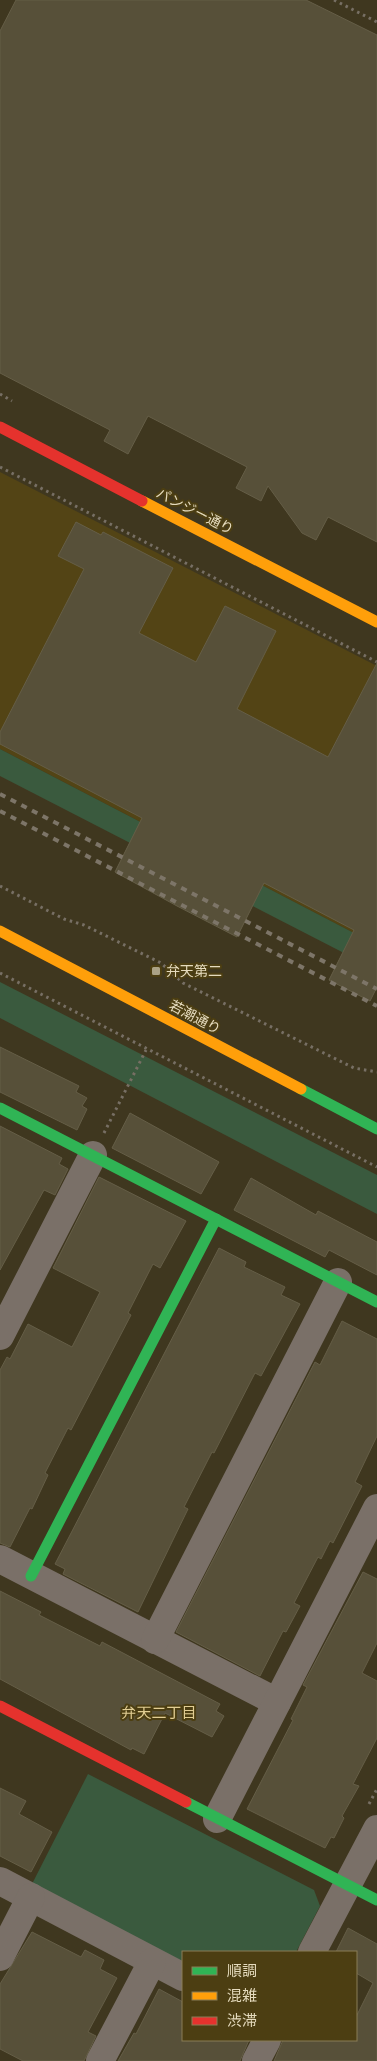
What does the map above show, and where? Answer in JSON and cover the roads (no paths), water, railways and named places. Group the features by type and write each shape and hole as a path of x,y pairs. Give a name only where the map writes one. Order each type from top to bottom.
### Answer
{"street":[{"name":"パンジー通り","path":"0,427 377,622"},
{"name":"若潮通り","path":"0,931 377,1128"},
{"path":"0,1108 377,1302"},
{"path":"0,1336 92,1155"},
{"path":"31,1576 216,1219"},
{"path":"155,1640 338,1282"},
{"path":"217,1819 377,1508"},
{"path":"0,1560 277,1702"},
{"path":"0,1706 377,1900"},
{"path":"313,1951 349,1885 373,1817"},
{"path":"0,1881 182,1977"},
{"path":"0,1957 31,1897"},
{"path":"100,2061 152,1962"},
{"path":"256,2061 266,2041"}],"railway":[{"path":"0,794 377,989"},
{"path":"0,811 377,1006"}],"place":[{"name":"弁天第二","path":"156,971"}],"district":[{"name":"弁天二丁目","path":"159,1713"}]}
